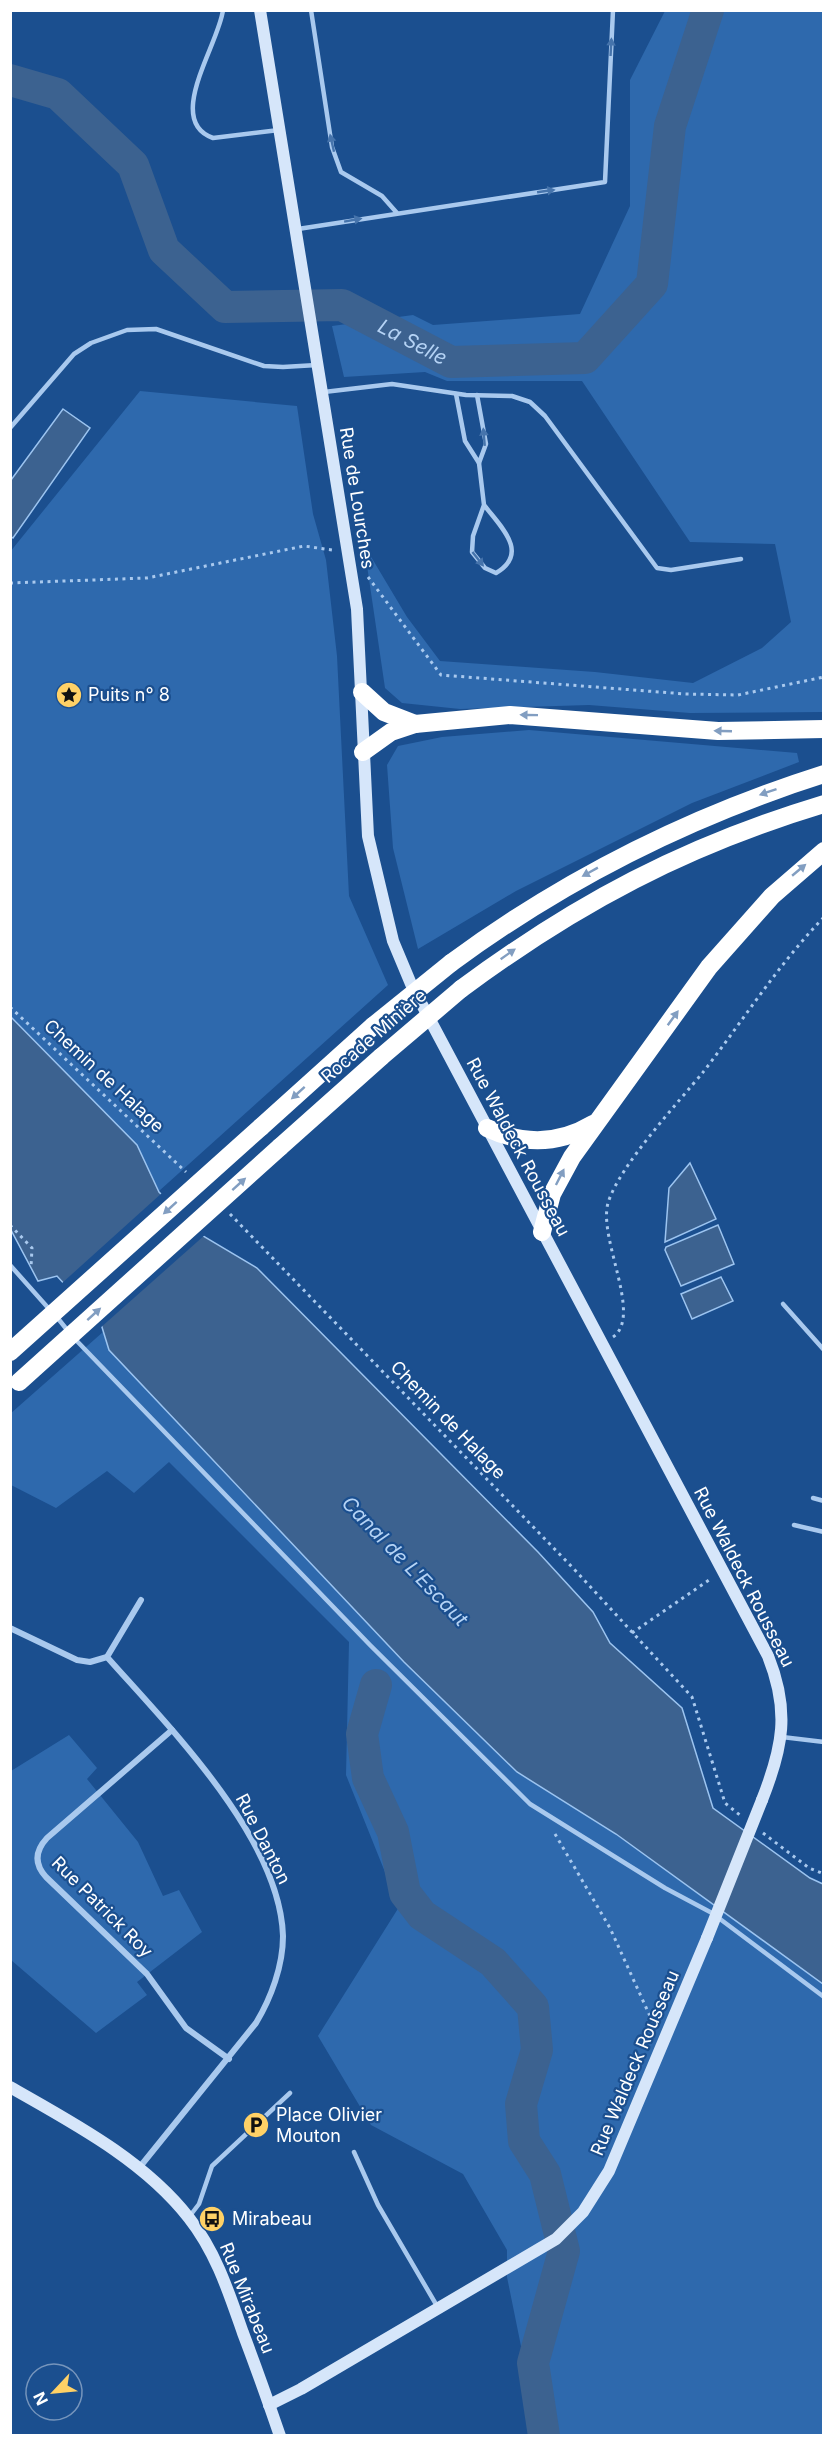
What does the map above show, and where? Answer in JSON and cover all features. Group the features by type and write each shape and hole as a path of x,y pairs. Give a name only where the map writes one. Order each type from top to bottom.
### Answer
{"highway":[{"path":"362,692 384,712 415,724"},
{"path":"363,752 390,732 415,724 501,716 538,716 696,730 824,729"},
{"name":"Rocade Minière","path":"10,1352 373,1026 451,963 538,903 640,846 746,800 824,774"},
{"name":"Rocade Minière","path":"15,1386 381,1057 461,989 540,933 635,877 726,837 824,804"},
{"path":"542,1232 558,1181 572,1157 733,937 783,884 824,851"},
{"path":"487,1128 512,1138 542,1142 575,1133 600,1119"}],"street":[{"name":"Rue de Lourches","path":"260,10 348,552 358,627 366,818 375,872 393,941 414,988"},
{"name":"Rue Waldeck Rousseau","path":"269,2405 544,2247 575,2221 592,2200 609,2170 707,1938 762,1800 782,1737 781,1696 773,1669 414,988"},
{"path":"10,1628 76,1660 90,1662 107,1658 141,1600"},
{"name":"Rue Danton","path":"107,1658 213,1779 239,1819 270,1880 281,1922 280,1960 267,2002 256,2023 138,2168"},
{"name":"Rue Patrick Roy","path":"172,1730 46,1838 36,1858 46,1877 147,1974 186,2028 229,2059"},
{"name":"Rue Mirabeau","path":"10,2087 99,2141 138,2168 189,2217 220,2270 280,2436"}],"lane":[{"path":"223,10 219,28 193,94 194,122 199,130 213,138 279,130"},
{"path":"311,10 332,147 341,172 382,196 397,213"},
{"path":"295,230 605,182 613,10"},
{"path":"10,428 74,354 91,343 128,330 156,328 264,366 283,368 317,365"},
{"path":"322,392 392,384 456,394 522,398 538,408 657,568 671,570 741,559"},
{"path":"456,394 465,441 479,463 484,505 473,536 472,552 485,568 496,573 508,566 513,553 509,538 484,505"},
{"path":"477,395 486,444 479,463"},
{"path":"10,1265 84,1349 507,1783 542,1812 664,1888 712,1913 824,1997"},
{"path":"783,1304 824,1350"},
{"path":"813,1498 824,1501"},
{"path":"794,1525 824,1532"},
{"path":"782,1737 824,1742"},
{"path":"189,2217 199,2204 212,2166 290,2093"},
{"path":"354,2152 378,2205 438,2309"}],"path":[{"path":"10,583 147,578 304,546 348,552 441,675 685,694 730,695 824,677"},
{"path":"601,1344 621,1332 625,1320 606,1229 606,1212 613,1192 642,1149 706,1068 771,977 824,917"},
{"name":"Chemin de Halage","path":"10,1007 193,1179"},
{"name":"Chemin de Halage","path":"228,1212 573,1568 692,1697 725,1803 743,1818"},
{"path":"10,1225 32,1248 31,1267"},
{"path":"632,1633 722,1570"},
{"path":"542,1812 610,1928 662,2044"},
{"path":"762,1832 809,1868 824,1874"}],"shaded area":[{"path":"665,11 823,11 823,712 690,713 589,705 460,709 402,703 385,688 364,545 407,617 440,661 595,672 693,683 762,648 791,622 775,544 690,542 582,381 447,381 425,372 344,377 332,326 413,315 433,325 580,314 630,206 630,80"},
{"path":"140,391 297,406 313,514 326,560 337,656 349,896 388,985 159,1191 137,1145 11,1016 10,552"},
{"path":"529,730 797,753 799,762 692,803 516,891 418,949 393,848 387,765 398,746 442,737"},
{"path":"103,1332 109,1350 404,1662 517,1772 616,1834 823,1984 823,2435 539,2435 507,2277 507,2250 463,2174 371,2125 318,2036 399,1907 346,1775 349,1642 169,1462 134,1493 107,1471 56,1508 11,1485 10,1414"},
{"path":"69,1735 97,1768 87,1779 138,1842 163,1896 179,1890 202,1932 137,1982 147,1995 96,2033 11,1960 11,1771"}],"water":[{"path":"63,409 90,428 13,538 10,536 11,480"},
{"name":"Canal de L'Escaut","path":"10,1016 137,1145 159,1192 203,1236 257,1268 538,1552 593,1612 610,1643 682,1708 713,1808 810,1878 823,1884 823,1984 616,1834 517,1772 404,1662 109,1350 101,1324 57,1276 38,1281 11,1230"},
{"path":"690,1163 716,1219 665,1242 669,1188"},
{"path":"718,1225 734,1264 681,1286 665,1250 666,1247"},
{"path":"721,1277 733,1301 692,1319 681,1294"}],"pier":[{"path":"163,1192 206,1234 99,1329 61,1284"}],"waterway":[{"name":"La Selle","path":"10,80 58,94 133,165 164,250 225,307 342,305 451,362 585,358 652,284 670,126 708,10"},
{"path":"376,1685 362,1734 368,1778 393,1832 405,1893 422,1915 493,1962 533,2007 537,2050 521,2104 524,2141 545,2174 564,2251 533,2363 544,2436"}],"place":[{"name":"Puits n° 8","path":"69,695"},
{"name":"Place Olivier Mouton","path":"256,2125"},
{"name":"Mirabeau","path":"212,2219"}]}
